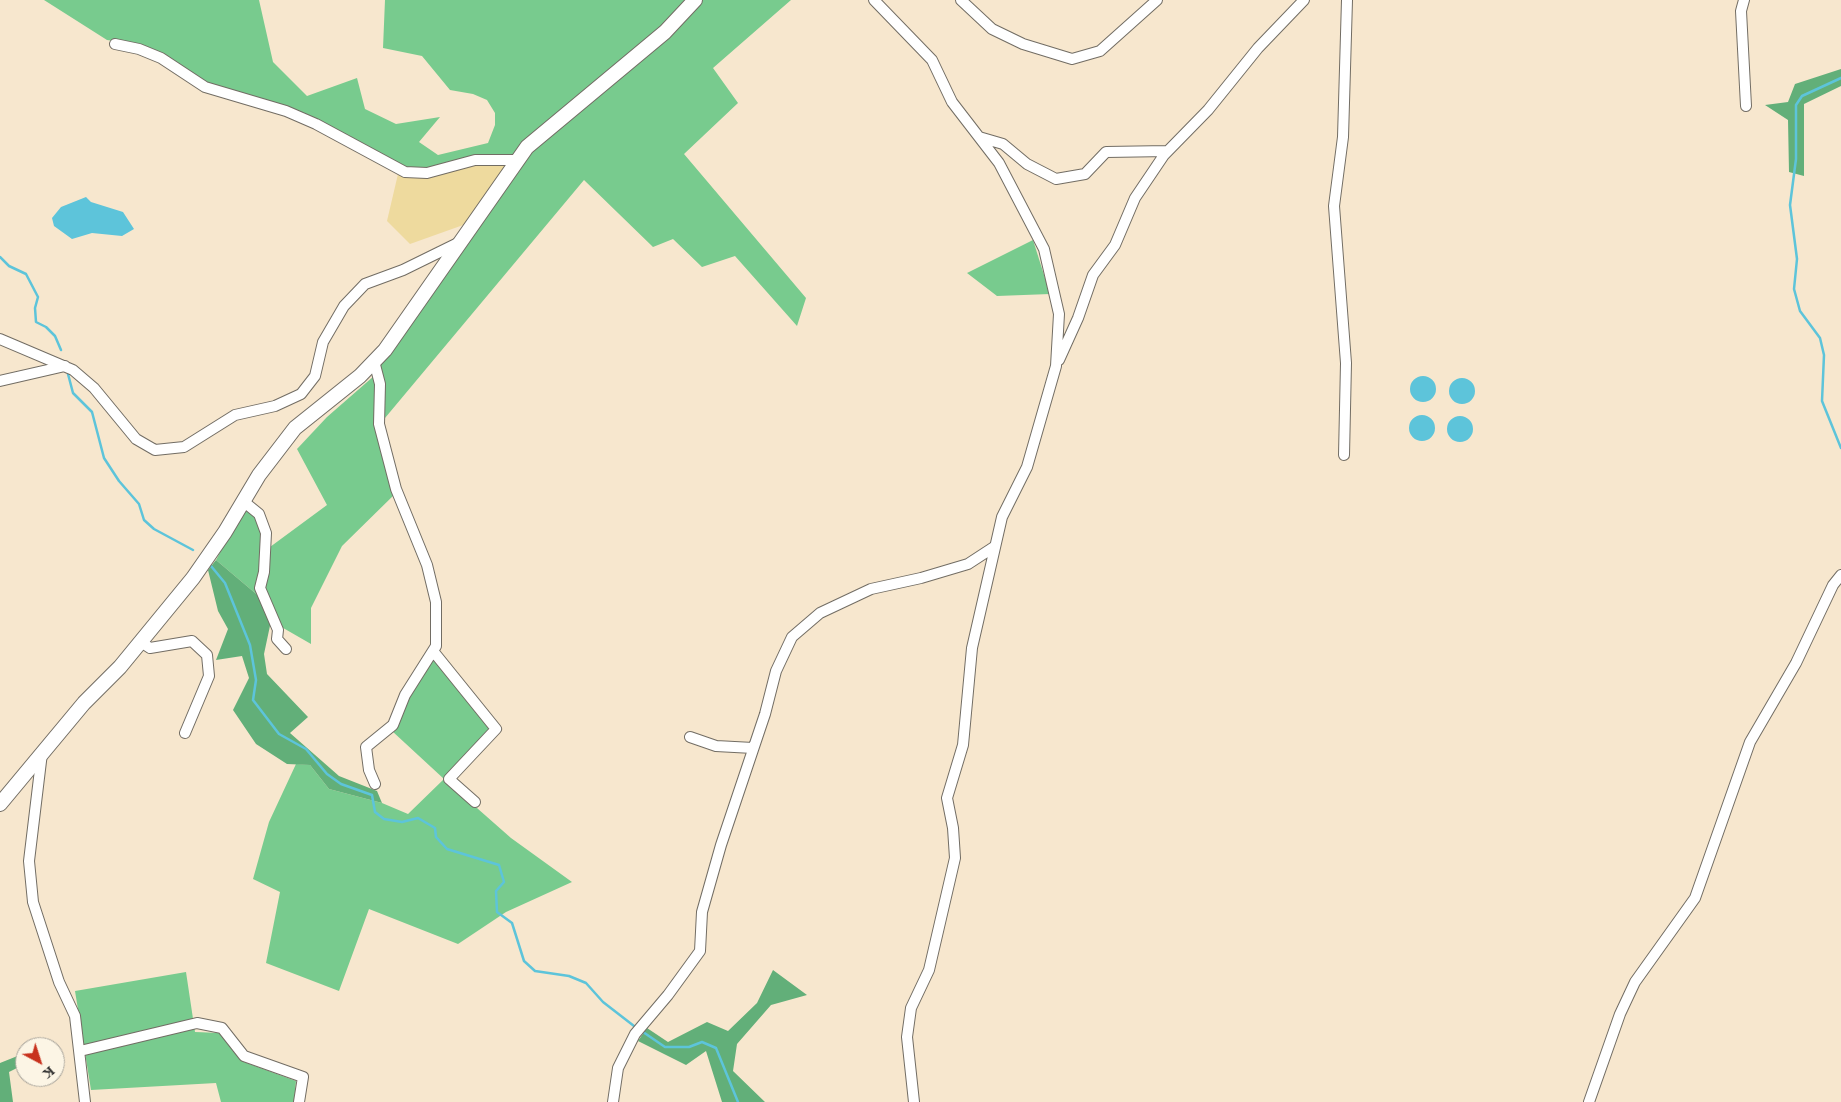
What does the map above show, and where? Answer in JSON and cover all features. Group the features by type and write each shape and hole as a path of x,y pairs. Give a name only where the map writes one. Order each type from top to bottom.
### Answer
{"street":[{"path":"0,804 84,703 120,667 193,578 259,475 295,428 385,350 527,147 665,32 695,0"},
{"path":"874,0 932,60 952,102 999,163 1044,249 1059,314 1056,366"},
{"path":"961,0 992,29 1023,44 1072,59 1100,51 1157,0"},
{"path":"914,1102 907,1037 911,1008 929,970 955,858 953,828 947,798 962,745 972,648 1002,517 1027,467 1056,366 1078,318 1093,275 1114,245 1135,198 1168,151 1208,110 1258,48 1304,0"},
{"path":"1344,455 1346,363 1334,206 1343,137 1347,0"},
{"path":"1744,0 1742,11 1746,106"},
{"path":"114,44 139,49 161,58 205,87 286,111 309,121 404,172 427,173 475,160 518,160"},
{"path":"979,137 1003,144 1027,164 1056,179 1086,174 1106,152 1168,151"},
{"path":"0,339 73,370 94,388 136,439 155,450 184,446 235,415 275,406 301,394 315,376 323,342 344,306 365,284 403,270 463,240"},
{"path":"374,361 380,384 380,424 396,489 427,565 436,602 436,646 405,695 393,725 366,747 369,770 375,784"},
{"path":"0,381 65,366"},
{"path":"243,501 259,514 266,533 264,572 260,588 278,630 277,639 286,649"},
{"path":"613,1102 618,1068 635,1034 668,995 700,951 702,912 721,845 765,714 776,671 792,637 820,613 871,589 921,578 968,564 994,547"},
{"path":"1589,1102 1620,1014 1634,982 1695,898 1750,742 1796,663 1833,585 1841,575"},
{"path":"141,642 150,648 192,641 207,655 209,676 185,734"},
{"path":"433,651 496,729 449,779 475,802"},
{"path":"690,737 716,746 753,748"},
{"path":"42,753 29,860 33,902 59,982 75,1016 86,1102"},
{"path":"80,1051 197,1023 222,1028 244,1056 303,1076 299,1102"}],"green space":[{"path":"44,0 259,0 273,62 307,96 357,78 365,109 396,124 440,117 419,142 438,155 488,143 495,125 495,113 487,100 473,94 450,90 422,56 383,48 385,0 687,0 668,21 511,158 427,169 407,169 330,128 208,85 141,45 107,40"},
{"path":"702,0 791,0 713,68 738,103 684,154 806,298 797,326 735,256 702,267 673,239 653,247 584,180 385,418 384,383 379,363 534,150 672,33"},
{"path":"1841,69 1841,86 1804,104 1804,176 1789,172 1788,120 1765,105 1788,102 1795,84"},
{"path":"1033,240 1050,294 997,296 967,273"},
{"path":"374,376 396,493 342,546 311,608 311,644 278,625 263,589 270,547 327,505 297,449 327,417"},
{"path":"244,507 257,516 264,535 261,598 216,560"},
{"path":"216,560 261,598 271,621 264,654 267,674 308,717 290,733 339,776 377,791 382,803 329,789 310,765 287,764 256,744 233,710 249,678 242,656 216,660 228,629 218,611 208,570"},
{"path":"433,655 493,728 444,779 392,731 406,697"},
{"path":"296,764 310,765 329,789 382,803 408,814 444,779 511,838 572,882 506,912 458,944 369,909 339,991 266,963 280,892 253,879 269,822"},
{"path":"773,970 807,995 771,1005 737,1044 733,1071 765,1102 722,1102 706,1051 686,1065 638,1041 647,1028 668,1042 707,1022 728,1031 757,1003"},
{"path":"186,972 195,1032 220,1033 244,1062 296,1081 294,1102 221,1102 216,1083 91,1090 75,991"},
{"path":"15,1057 15,1069 9,1072 13,1102 0,1102 0,1063"}],"sand":[{"path":"509,161 466,224 410,244 387,221 398,174 475,162"}],"water":[{"path":"86,197 91,202 123,212 134,229 122,236 92,233 72,239 54,226 52,218 61,207"},
{"path":"1423,376 1432,380 1436,389 1432,398 1423,402 1414,398 1410,389 1414,380"},
{"path":"1462,378 1471,382 1475,391 1471,400 1462,404 1453,400 1449,391 1453,382"},
{"path":"1422,415 1431,419 1435,428 1431,437 1422,441 1413,437 1409,428 1413,419"},
{"path":"1460,416 1469,420 1473,429 1469,438 1460,442 1451,438 1447,429 1451,420"}],"waterway":[{"path":"1841,78 1802,96 1796,105 1796,159 1790,205 1797,259 1794,289 1800,311 1820,338 1824,355 1822,401 1841,448"},
{"path":"0,257 9,266 26,274 38,297 35,308 36,322 46,327 55,336 61,350"},
{"path":"68,374 73,393 92,412 104,458 119,481 139,504 144,520 154,529 193,550"},
{"path":"211,566 225,583 250,645 256,680 253,700 279,734 306,749 327,774 341,784 372,795 375,812 384,819 402,822 418,818 435,828 436,837 447,849 499,865 504,882 496,891 497,912 512,923 524,961 535,971 569,976 586,983 603,1002 634,1026"},
{"path":"643,1032 665,1047 689,1047 702,1042 716,1048 738,1102"}]}
